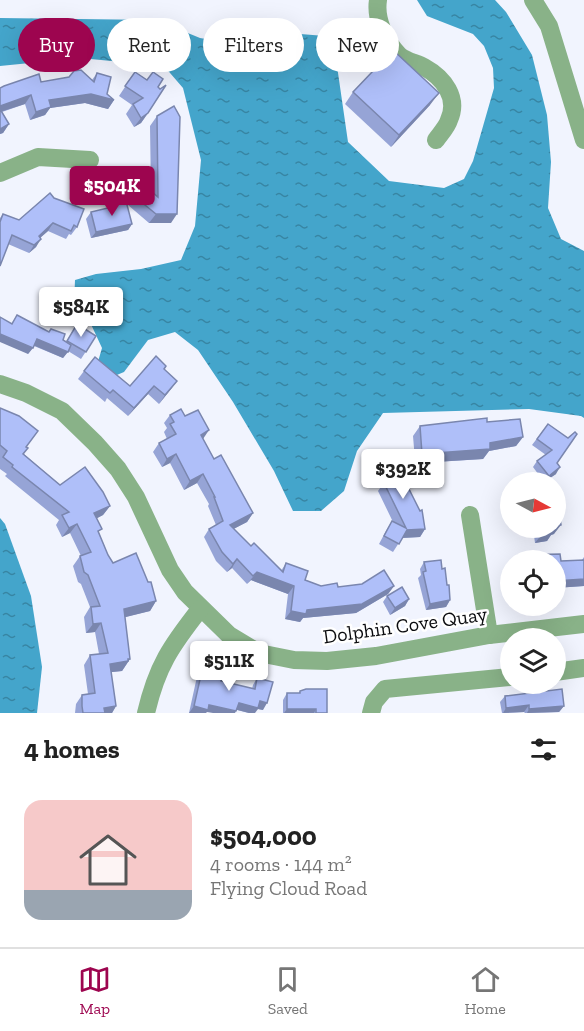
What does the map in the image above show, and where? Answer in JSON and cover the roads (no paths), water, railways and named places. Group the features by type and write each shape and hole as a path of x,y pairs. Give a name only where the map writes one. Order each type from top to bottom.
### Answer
{"street":[{"path":"378,0 376,12 385,35 400,56 426,68 450,90 453,105 449,121 436,140"},
{"path":"533,0 549,26 584,140"},
{"path":"0,173 38,157 90,160"},
{"name":"Dolphin Cove Quay","path":"0,384 62,411 95,443 118,469 130,487 170,570 186,592 200,609 229,635 259,653 294,660 327,661 376,656 489,635 584,624"},
{"path":"470,515 489,635"},
{"path":"146,713 153,682 165,657 200,609"},
{"path":"566,670 584,668"},
{"path":"371,713 374,702 385,689 500,678"}],"water":[{"path":"417,0 495,0 506,12 532,55 547,115 551,162 548,208 561,239 584,251 584,418 529,409 383,413 357,451 344,491 321,511 293,511 274,471 233,402 198,350 175,332 148,340 124,372 112,377 97,365 102,348 89,320 74,304 75,280 96,274 141,269 181,260 195,226 201,160 183,88 169,72 191,72 191,34 203,39 203,72 304,72 304,34 316,35 316,72 338,72 348,142 389,181 444,188 464,179 473,161 494,88 493,68 484,46 473,34 427,16"},
{"path":"0,18 18,18 18,64 0,66"},
{"path":"95,19 107,19 107,61 95,59"},
{"path":"0,518 5,524 31,596 42,667 37,713 0,713"}]}
